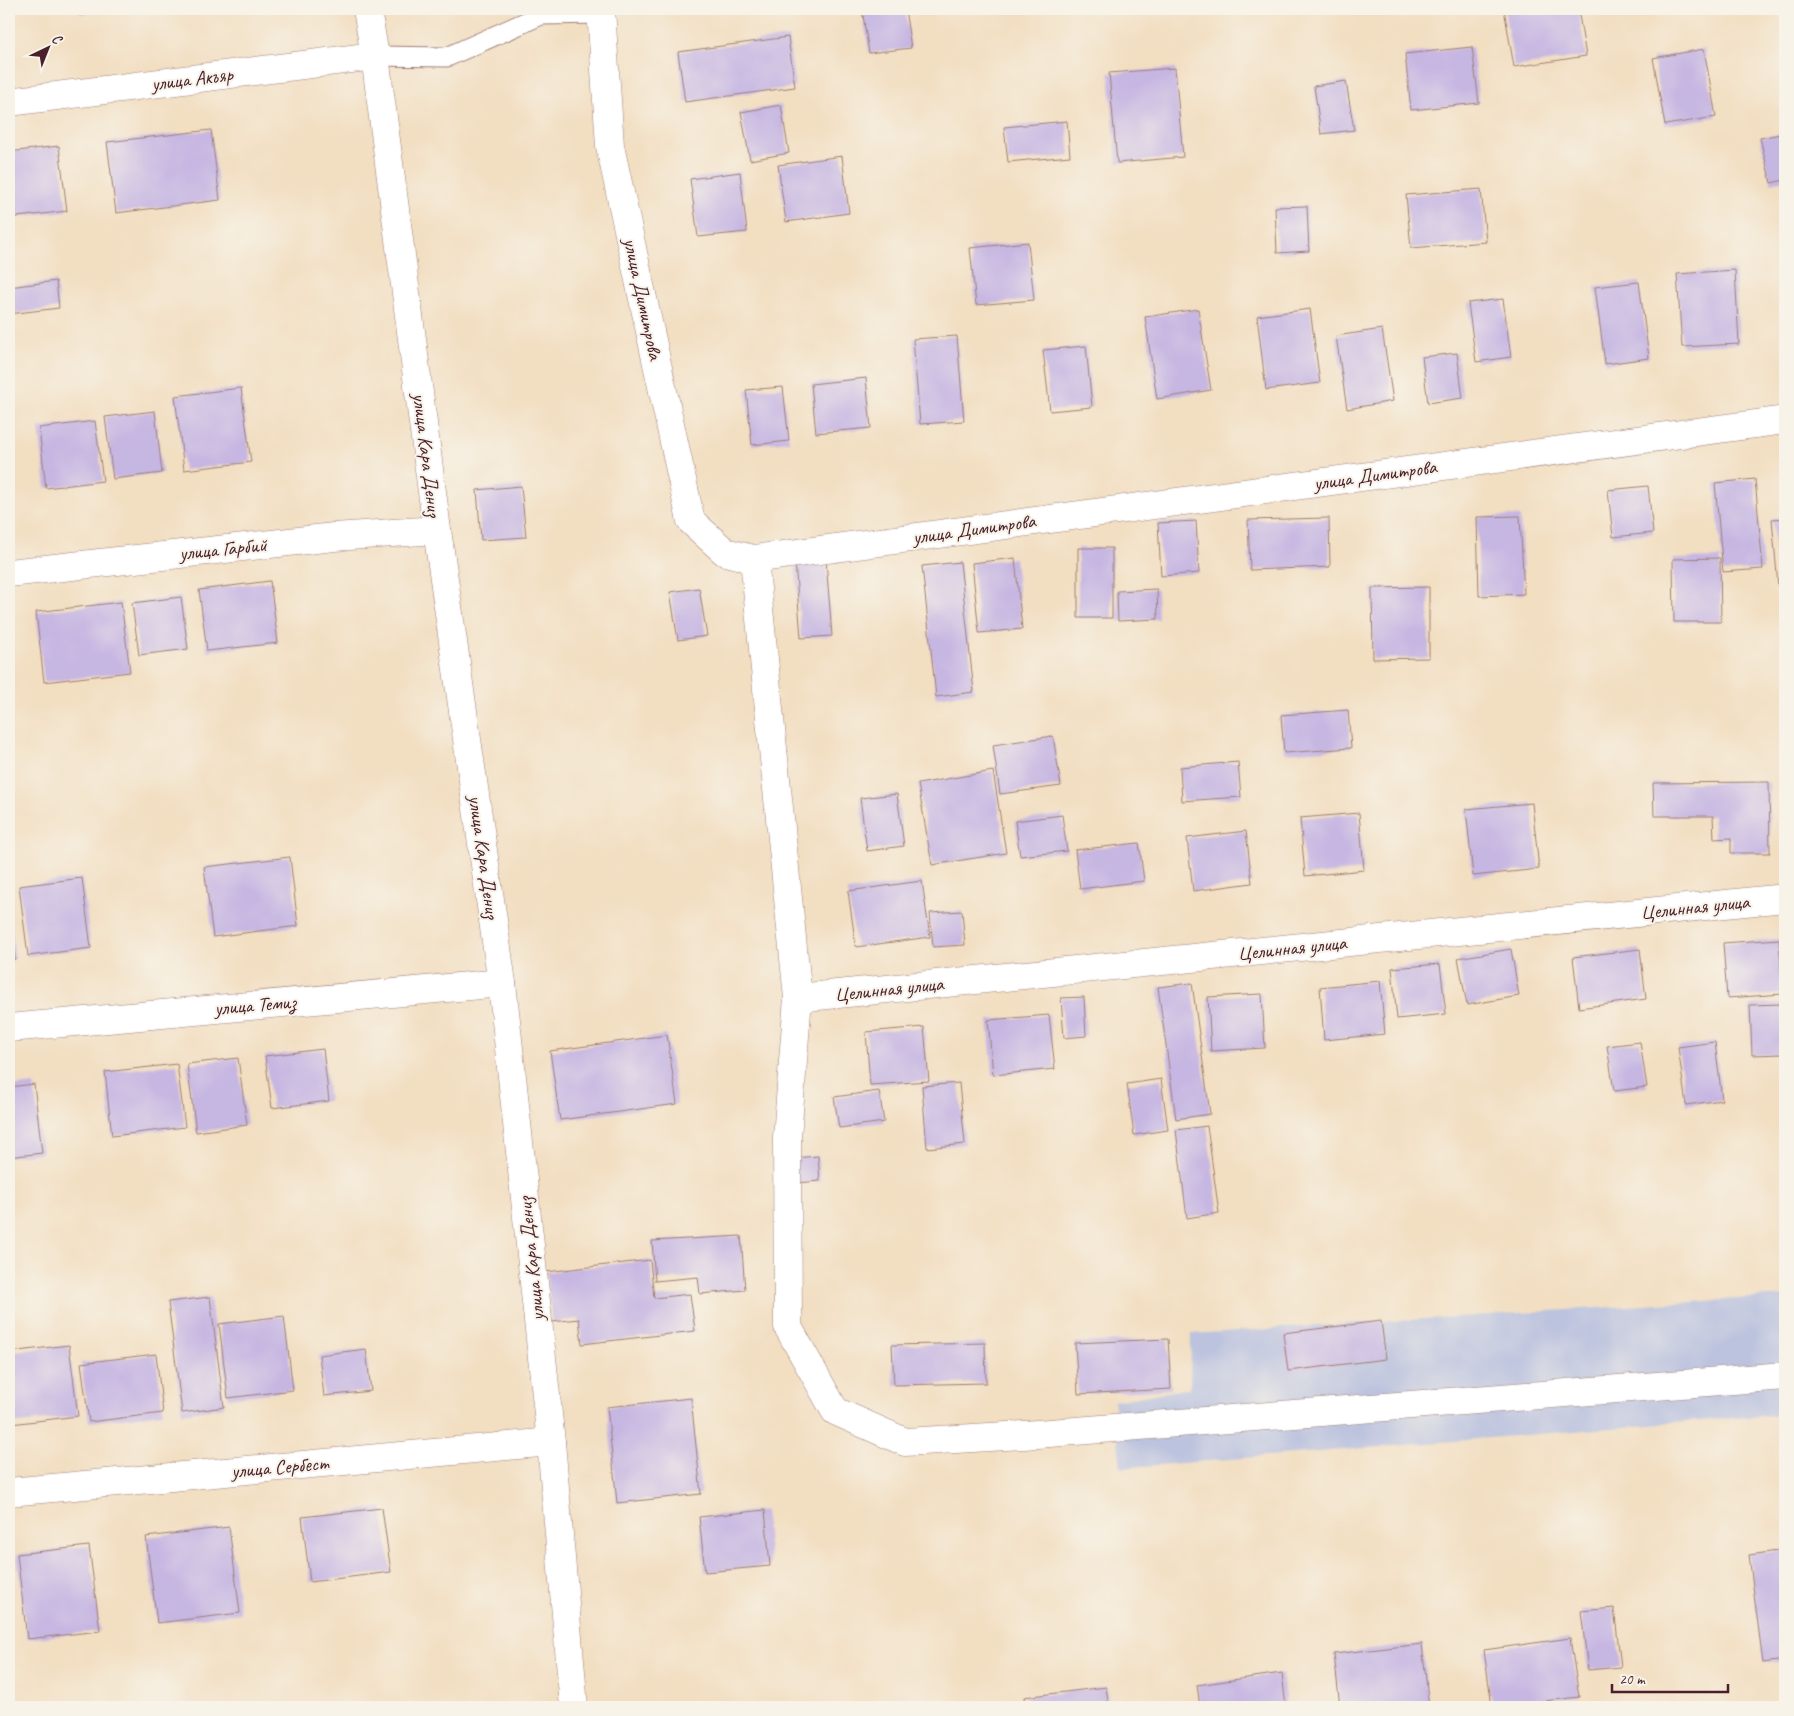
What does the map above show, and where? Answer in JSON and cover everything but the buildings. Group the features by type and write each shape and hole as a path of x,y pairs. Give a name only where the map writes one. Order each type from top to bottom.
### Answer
{"street":[{"name":"улица Кара Дениз","path":"368,9 437,530 502,983 551,1442 574,1707"},
{"name":"улица Димитрова","path":"601,12 610,146 691,521 725,552 754,559 1785,420"},
{"name":"улица Акъяр","path":"9,102 375,56"},
{"name":"улица Гарбий","path":"9,573 334,537 437,530"},
{"path":"754,559 798,998 787,1137 788,1327 835,1411 905,1442 1024,1436 1785,1376"},
{"name":"Целинная улица","path":"798,998 1785,898"},
{"name":"улица Темиз","path":"9,1028 502,983"},
{"name":"улица Сербест","path":"9,1492 551,1442"}],"lane":[{"path":"375,56 447,57 541,15 601,12"}],"shaded area":[{"path":"1785,1296 1785,1414 1121,1468 1114,1401 1190,1388 1191,1334"}]}
